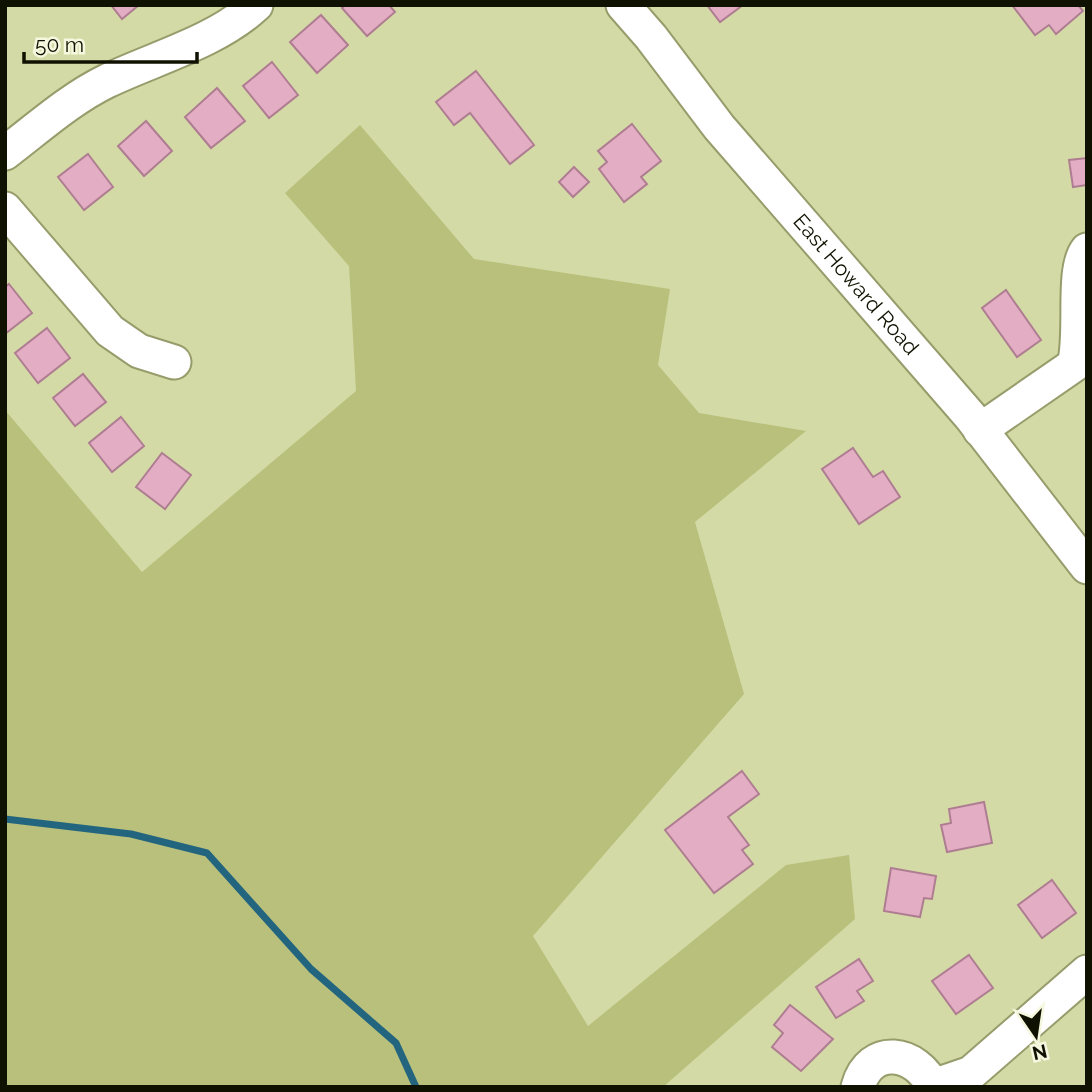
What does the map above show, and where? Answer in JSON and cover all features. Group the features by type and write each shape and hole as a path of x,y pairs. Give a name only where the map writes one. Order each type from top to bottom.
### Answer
{"street":[{"path":"5,153 68,105 104,82 203,38 256,5"},
{"name":"East Howard Road","path":"623,5 652,37 719,127 980,430 1087,567"},
{"path":"5,209 110,331 139,351 174,362"},
{"path":"980,430 1080,365 1079,280 1087,250"},
{"path":"858,1087 861,1077 873,1063 891,1056 909,1059 924,1069 933,1086 971,1073 1087,972"}],"green space":[{"path":"360,125 474,259 670,289 658,365 699,413 806,431 695,522 744,694 533,936 588,1026 786,865 849,855 855,919 663,1087 5,1087 5,410 142,572 356,391 349,266 285,193"}],"building":[{"path":"111,5 139,5 122,19"},
{"path":"345,5 389,5 395,12 367,36 342,8"},
{"path":"707,5 743,5 720,22"},
{"path":"1012,5 1078,5 1083,11 1056,34 1049,25 1035,35"},
{"path":"321,15 348,45 317,73 290,42"},
{"path":"272,62 298,95 269,118 243,86"},
{"path":"476,71 534,145 510,164 470,113 454,125 436,102"},
{"path":"217,88 245,121 211,148 185,117"},
{"path":"146,121 172,151 144,176 118,146"},
{"path":"632,124 661,161 641,177 647,184 624,202 599,169 607,162 598,151"},
{"path":"88,154 113,187 84,210 58,177"},
{"path":"1087,158 1087,185 1073,187 1069,160"},
{"path":"574,167 589,182 573,197 559,182"},
{"path":"9,284 32,313 5,334 5,287"},
{"path":"1006,290 1041,340 1017,357 982,308"},
{"path":"47,328 70,358 38,383 15,353"},
{"path":"83,374 106,402 75,426 53,398"},
{"path":"121,417 144,446 112,472 89,443"},
{"path":"853,448 873,477 883,471 900,497 859,524 822,469"},
{"path":"162,453 191,475 165,509 136,487"},
{"path":"742,771 759,794 728,817 749,845 742,850 753,864 714,893 665,830"},
{"path":"984,802 992,843 947,852 941,825 951,823 949,809"},
{"path":"891,868 936,876 932,899 924,898 920,917 884,911"},
{"path":"1052,880 1076,913 1042,938 1018,905"},
{"path":"969,955 993,988 956,1014 932,981"},
{"path":"859,959 873,981 857,991 864,1001 836,1018 816,987"},
{"path":"790,1005 833,1039 801,1071 772,1047 783,1033 774,1025"}],"waterway":[{"path":"5,819 131,834 207,853 311,969 396,1043 416,1087"}]}
